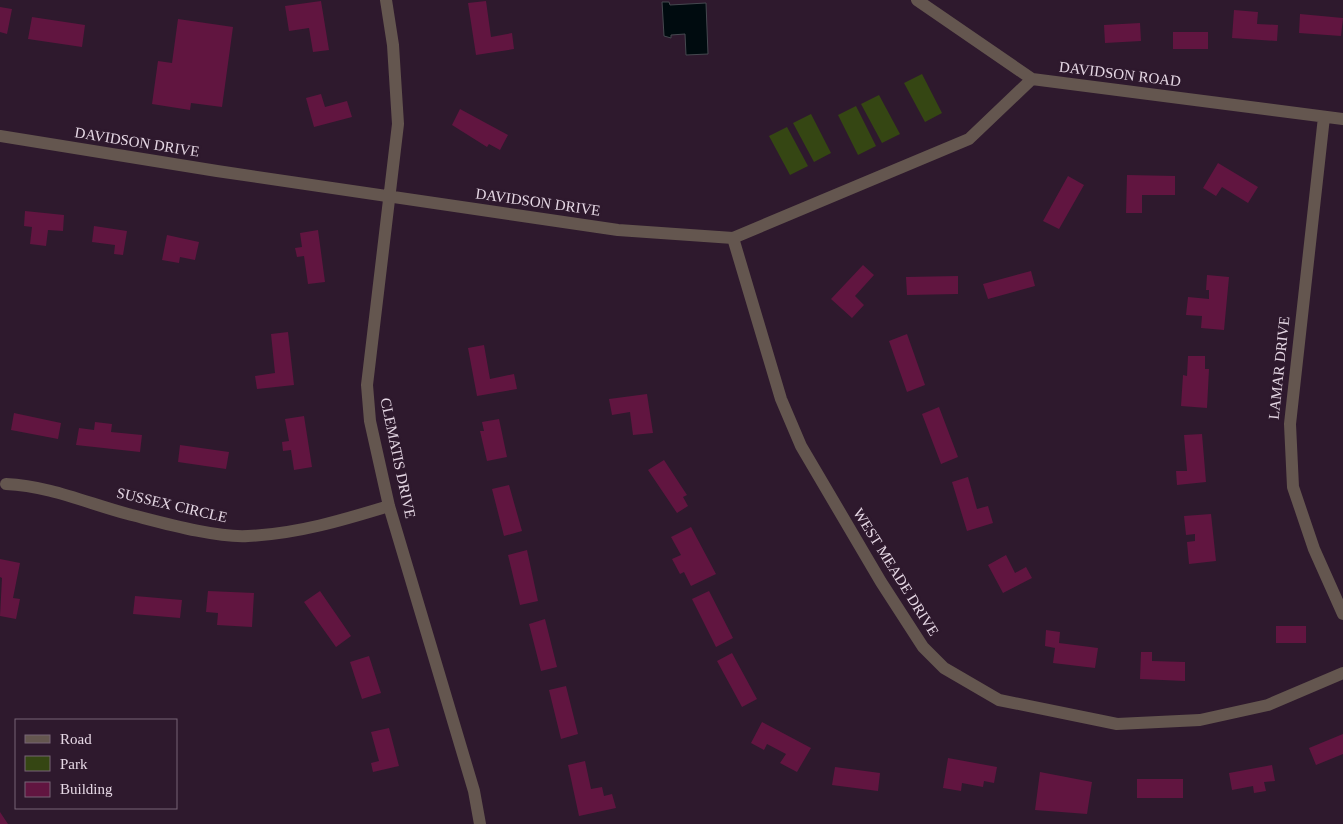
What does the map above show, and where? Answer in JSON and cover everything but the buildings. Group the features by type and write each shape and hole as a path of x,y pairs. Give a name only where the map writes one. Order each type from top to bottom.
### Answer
{"street":[{"name":"CLEMATIS DRIVE","path":"386,0 393,45 398,124 367,385 370,421 389,506 474,791 480,824"},
{"name":"DAVIDSON ROAD","path":"917,0 1032,79 1343,119"},
{"name":"DAVIDSON DRIVE","path":"0,136 389,197 618,230 733,238 969,139 1032,79"},
{"name":"LAMAR DRIVE","path":"1324,117 1290,424 1294,487 1314,549 1343,614"},
{"name":"WEST MEADE DRIVE","path":"733,238 781,399 800,446 923,647 944,668 999,700 1117,724 1209,718 1268,705 1343,673"},
{"name":"SUSSEX CIRCLE","path":"6,484 27,485 57,491 127,514 196,530 246,537 309,530 389,506"}],"green space":[{"path":"922,74 942,113 925,122 904,83"},
{"path":"879,95 900,134 882,143 861,104"},
{"path":"856,106 876,146 858,155 838,115"},
{"path":"811,114 831,153 814,162 793,123"},
{"path":"787,127 808,166 790,175 769,136"}],"shaded area":[{"path":"662,2 669,2 670,5 706,3 708,54 686,55 685,34 671,35 671,38 664,36"}]}
